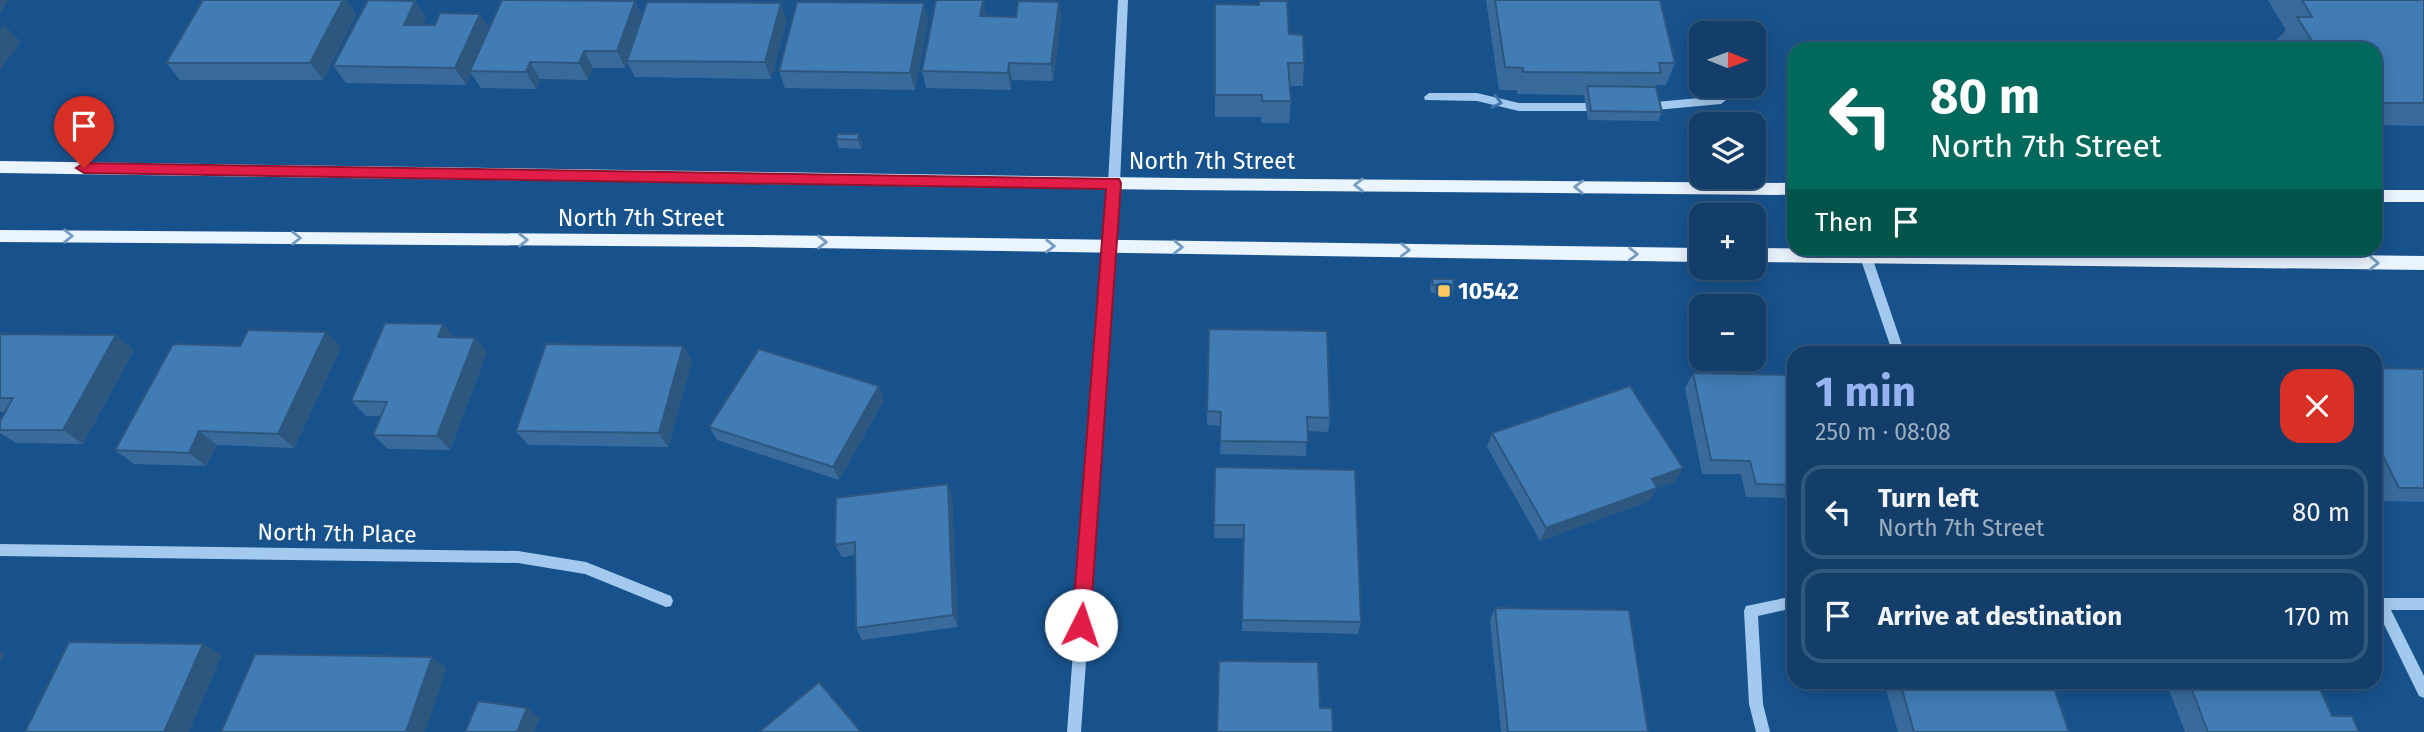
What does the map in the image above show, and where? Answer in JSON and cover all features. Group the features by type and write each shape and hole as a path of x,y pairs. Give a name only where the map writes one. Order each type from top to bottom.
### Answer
{"main road":[{"name":"North 7th Street","path":"0,167 1114,183 1787,189"},
{"path":"2382,195 2424,196"},
{"name":"North 7th Street","path":"0,236 1689,254"},
{"path":"1766,255 1787,256"},
{"path":"1810,256 2424,264"}],"street":[{"path":"1074,732 1114,183 1123,0"},
{"path":"1429,97 1477,97 1519,107 1622,107"},
{"path":"1634,107 1721,100"},
{"path":"1866,257 1896,346"},
{"name":"North 7th Place","path":"0,550 518,556 586,568 666,601"},
{"path":"1763,732 1756,704 1751,611 1787,603"},
{"path":"2382,604 2424,604"},
{"path":"2382,612 2424,691"}],"building":[{"path":"203,0 343,0 310,63 166,63"},
{"path":"368,0 415,1 404,25 435,25 440,13 480,14 455,68 333,66"},
{"path":"502,0 635,1 617,51 584,51 579,63 530,62 526,72 470,71"},
{"path":"936,0 983,0 980,16 1016,17 1018,1 1059,2 1051,64 1009,63 1008,73 922,71"},
{"path":"1495,0 1660,0 1675,63 1659,63 1661,73 1523,72 1523,68 1505,67"},
{"path":"2302,0 2424,0 2424,103 2382,103 2382,42 2313,42 2297,17 2312,17"},
{"path":"1259,1 1287,1 1289,34 1303,35 1304,63 1288,63 1291,101 1262,101 1262,95 1215,95 1215,4 1259,5"},
{"path":"647,2 781,3 765,62 627,61"},
{"path":"797,2 924,3 910,73 779,71"},
{"path":"1587,86 1656,87 1662,112 1591,111"},
{"path":"838,134 859,134 858,140 836,139"},
{"path":"1432,279 1453,279 1454,285 1433,285"},
{"path":"385,323 443,324 438,337 475,338 437,436 373,435 387,402 351,401"},
{"path":"1209,329 1327,331 1330,418 1307,417 1308,442 1220,441 1221,412 1207,411"},
{"path":"248,330 326,332 278,434 199,431 189,453 115,450 173,344 240,346"},
{"path":"0,334 116,335 63,430 0,430 0,421 13,398 0,398"},
{"path":"546,344 683,346 659,433 516,431"},
{"path":"759,349 879,386 833,467 709,427"},
{"path":"2382,368 2424,369 2424,488 2399,488 2382,454"},
{"path":"1693,373 1787,375 1787,485 1756,484 1750,461 1711,460"},
{"path":"1630,386 1683,468 1652,479 1657,488 1546,528 1492,433"},
{"path":"1215,467 1355,470 1361,622 1242,620 1244,525 1214,525"},
{"path":"948,484 953,615 856,628 855,542 835,545 836,498"},
{"path":"1495,608 1629,610 1648,732 1508,732"},
{"path":"69,642 203,644 164,732 25,732"},
{"path":"255,654 432,657 406,732 221,732"},
{"path":"1219,661 1318,662 1320,708 1332,708 1333,732 1217,732"},
{"path":"819,682 861,732 759,732"},
{"path":"1902,689 2054,689 2069,732 1914,732"},
{"path":"2192,689 2320,689 2332,716 2352,716 2359,732 2208,732"},
{"path":"478,701 527,708 517,732 465,732"}],"place":[{"name":"10542","path":"1444,291"}],"route":[{"path":"84,168 1114,183 1081,625"}]}
